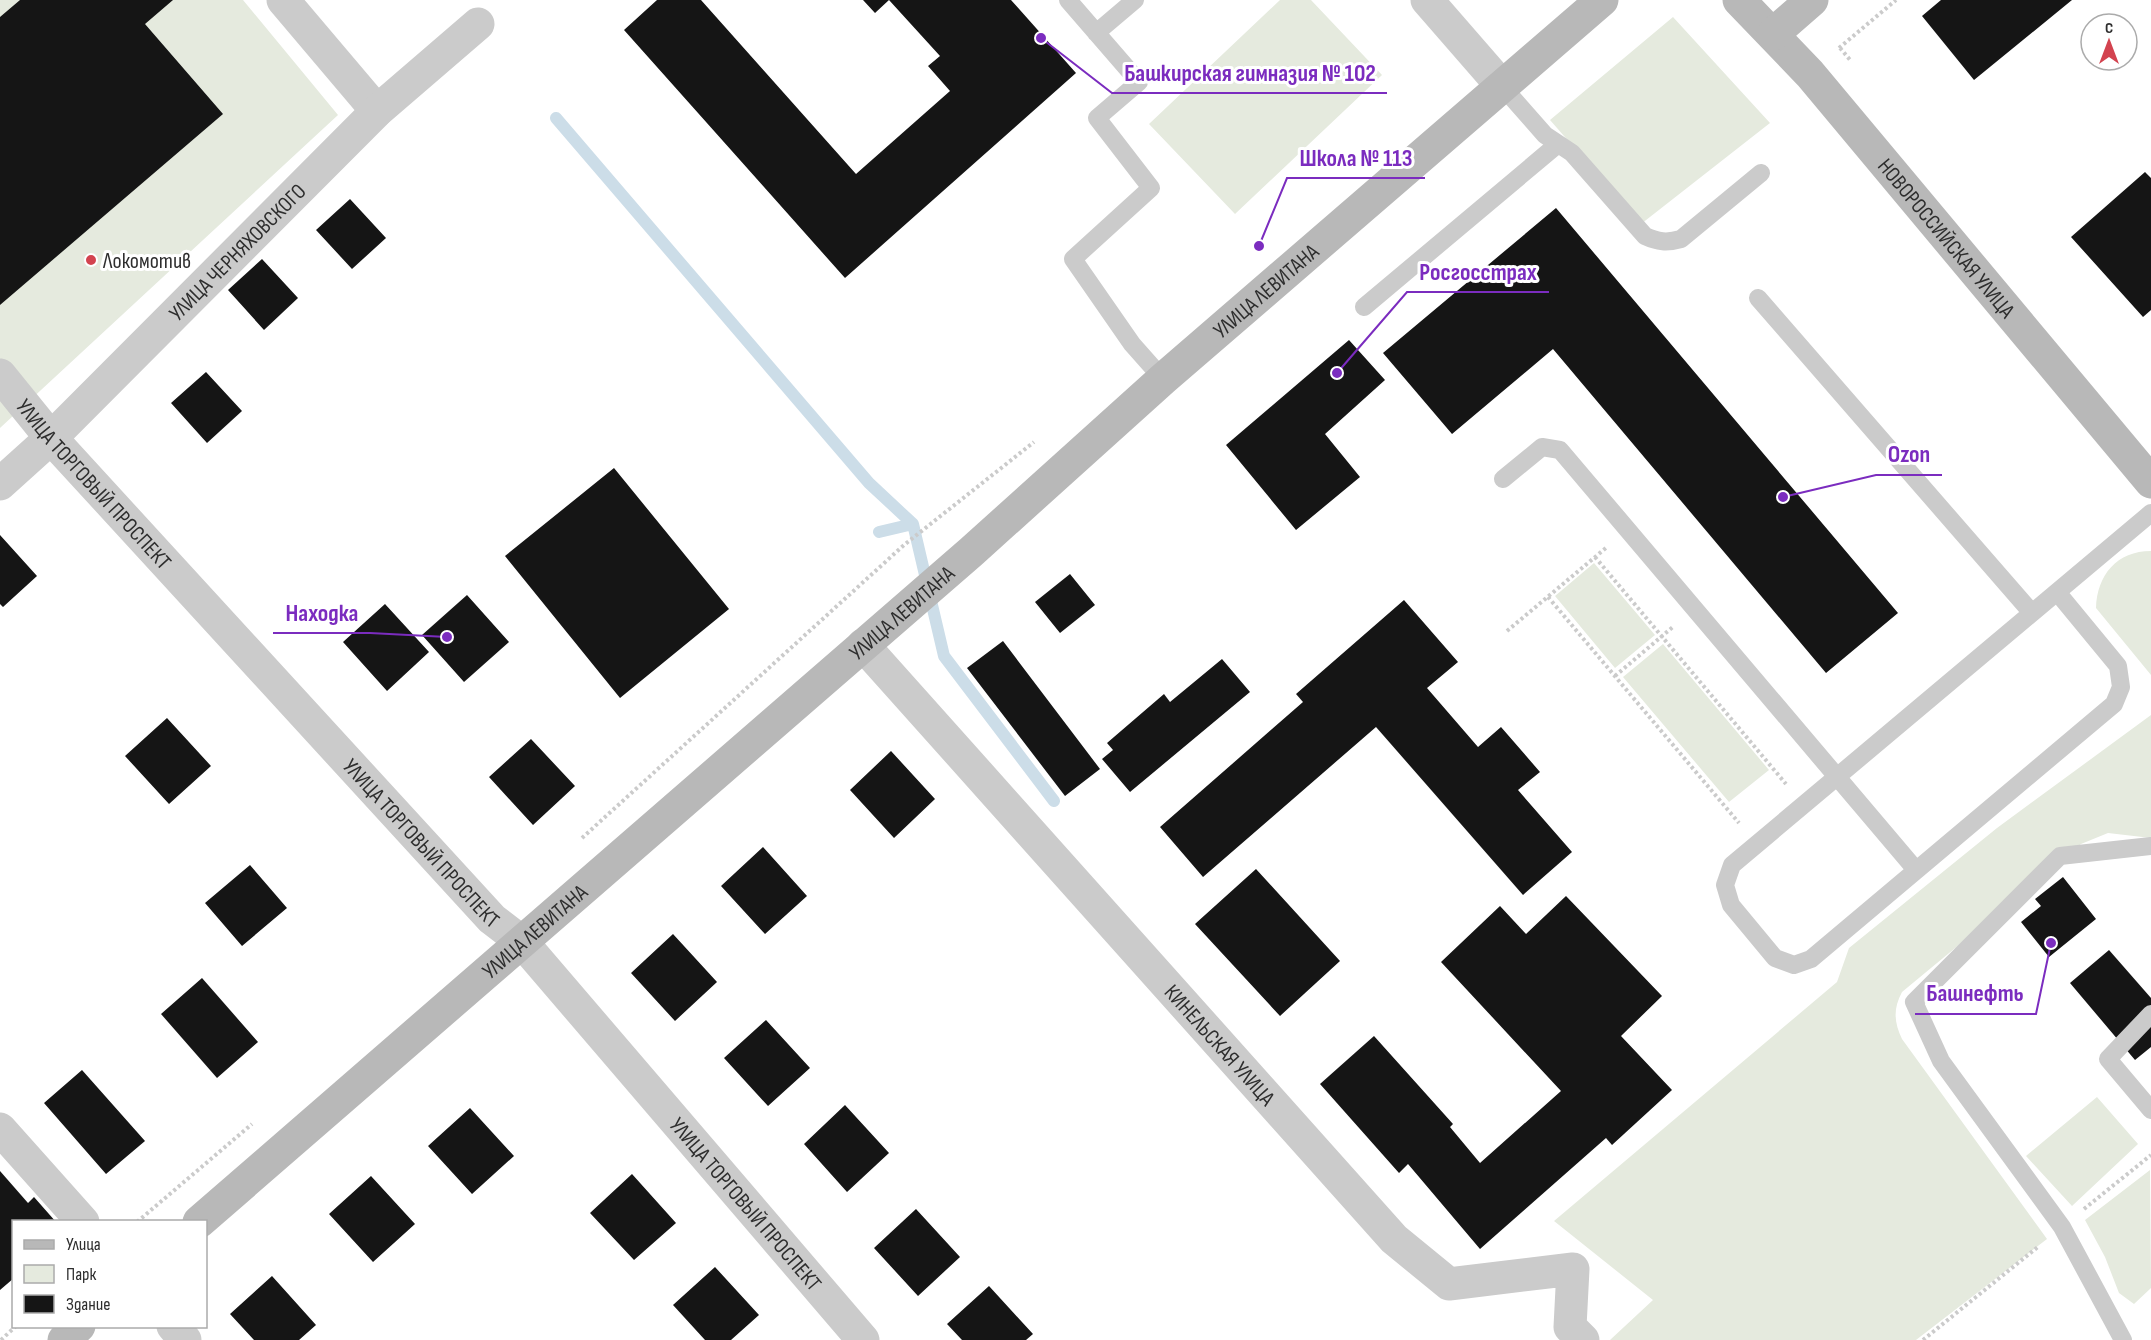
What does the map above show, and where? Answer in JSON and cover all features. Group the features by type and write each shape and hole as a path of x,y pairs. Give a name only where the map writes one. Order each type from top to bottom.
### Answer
{"street":[{"path":"283,0 377,111"},
{"path":"1426,0 1501,85"},
{"name":"УЛИЦА ЛЕВИТАНА","path":"200,1220 971,552 1163,379 1602,0"},
{"name":"НОВОРОССИЙСКАЯ УЛИЦА","path":"1739,0 1810,74 2151,482"},
{"path":"1773,34 1812,0"},
{"name":"УЛИЦА ЧЕРНЯХОВСКОГО","path":"0,484 51,438 377,111 478,24"},
{"name":"УЛИЦА ТОРГОВЫЙ ПРОСПЕКТ","path":"0,375 51,438 492,919 522,942 863,1340"},
{"name":"КИНЕЛЬСКАЯ УЛИЦА","path":"863,645 1394,1239 1449,1284 1573,1269 1570,1327 1583,1340"},
{"path":"0,1129 82,1220"},
{"path":"64,1340 77,1328"},
{"path":"175,1328 184,1340"}],"lane":[{"path":"1068,0 1139,82 1097,118 1151,188 1073,259 1132,344 1163,379"},
{"path":"1096,33 1135,0"},
{"path":"1501,85 1545,135 1572,153 1645,236 1655,241 1669,242 1681,239 1761,173"},
{"path":"1364,307 1558,144"},
{"path":"1758,298 2032,613"},
{"path":"1503,479 1542,447 1556,448 1566,456 1916,870"},
{"path":"2057,592 2118,666 2121,676 2119,694 2114,704 1811,958 1794,965 1775,958 1731,904 1726,894 1727,874 1732,865 2151,513"},
{"path":"2123,1340 2062,1227 1941,1061 1914,1002 2060,856 2151,846"},
{"path":"2151,1014 2108,1059 2151,1110"}],"path":[{"path":"1810,74 1896,0"},
{"path":"580,839 945,510"},
{"path":"1508,631 1628,529"},
{"path":"1595,557 1804,805"},
{"path":"1548,597 1757,844"},
{"path":"1615,676 1695,608"},
{"path":"138,1220 256,1120"},
{"path":"1,1340 14,1328"}],"green space":[{"name":"Локомотив","path":"0,0 243,0 338,115 0,428"},
{"path":"1280,0 1311,0 1382,75 1235,214 1149,124"},
{"path":"1673,17 1770,123 1641,224 1550,120"},
{"path":"2151,551 2151,675 2096,608 2100,585 2111,567 2128,555"},
{"path":"1594,563 1655,635 1615,668 1555,596"},
{"path":"1663,644 1769,770 1729,802 1623,677"},
{"path":"2151,715 2151,838 2108,833 2081,844 1902,992 1896,1010 1897,1027 1902,1039 2047,1239 1916,1340 1610,1340 1653,1300 1554,1221 1837,982 1849,948 1997,828"},
{"path":"2097,1097 2138,1144 2072,1206 2026,1156"},
{"path":"2150,1170 2151,1288 2134,1304 2119,1293 2105,1257 2085,1220"}],"building":[{"path":"20,0 173,0 145,24 223,114 0,305 0,17"},
{"path":"657,0 701,0 856,174 950,91 928,66 940,56 889,0 1011,0 1076,73 845,278 624,30"},
{"path":"863,0 889,0 875,13"},
{"path":"1941,0 2072,0 1974,80 1922,16"},
{"path":"2145,172 2151,178 2151,310 2143,317 2071,237"},
{"path":"350,199 386,238 352,269 316,230"},
{"path":"1556,208 1898,613 1826,673 1553,349 1452,434 1383,353"},
{"path":"262,259 298,298 264,330 228,290"},
{"path":"1349,340 1385,380 1325,434 1360,477 1296,530 1226,445"},
{"path":"206,372 242,411 207,443 171,403"},
{"path":"614,468 729,609 620,698 505,556"},
{"path":"0,535 37,576 3,607 0,604"},
{"path":"1070,574 1095,605 1060,633 1035,602"},
{"path":"467,595 509,642 464,682 422,635"},
{"path":"1404,600 1458,662 1427,688 1478,747 1501,727 1540,772 1518,790 1572,852 1523,895 1376,727 1203,877 1160,827 1303,702 1296,694"},
{"path":"385,604 429,652 387,691 343,642"},
{"path":"1003,641 1100,769 1065,796 967,668"},
{"path":"1222,659 1250,692 1130,792 1102,759 1113,750 1107,743 1164,694 1170,702"},
{"path":"167,718 211,766 169,804 125,756"},
{"path":"531,739 575,786 533,825 489,777"},
{"path":"891,751 935,799 894,838 850,790"},
{"path":"763,847 807,896 765,934 721,886"},
{"path":"250,865 287,908 242,946 205,903"},
{"path":"1256,869 1340,961 1280,1016 1195,924"},
{"path":"2063,877 2096,919 2049,957 2021,922 2041,906 2035,899"},
{"path":"1566,896 1662,996 1621,1036 1672,1090 1612,1145 1606,1138 1480,1249 1408,1164 1399,1173 1320,1084 1374,1036 1453,1124 1450,1127 1480,1163 1561,1091 1441,962 1500,906 1526,934"},
{"path":"673,934 717,982 675,1021 631,973"},
{"path":"2109,950 2151,998 2151,1047 2135,1060 2070,983"},
{"path":"202,978 258,1042 217,1078 161,1014"},
{"path":"766,1020 810,1068 768,1106 724,1058"},
{"path":"82,1070 145,1141 106,1174 44,1103"},
{"path":"845,1105 889,1153 847,1192 804,1144"},
{"path":"470,1108 514,1156 472,1194 428,1146"},
{"path":"0,1171 28,1203 34,1197 54,1220 12,1220 12,1280 0,1290"},
{"path":"632,1174 676,1223 634,1260 590,1213"},
{"path":"371,1176 415,1224 373,1262 329,1214"},
{"path":"916,1209 960,1257 918,1296 874,1248"},
{"path":"715,1267 759,1315 731,1340 705,1340 673,1305"},
{"path":"272,1276 316,1325 299,1340 254,1340 230,1314"},
{"path":"989,1286 1033,1334 1026,1340 962,1340 947,1324"}],"waterway":[{"path":"556,118 869,483 913,524 944,656 1054,801"},
{"path":"879,532 913,524"}],"place":[{"name":"Башкирская гимназия № 102","path":"1041,38"},
{"name":"Школа № 113","path":"1259,246"},
{"name":"Локомотив","path":"91,260"},
{"name":"Росгосстрах","path":"1337,373"},
{"name":"Ozon","path":"1783,497"},
{"name":"Находка","path":"447,637"},
{"name":"Башнефть","path":"2051,943"}]}
